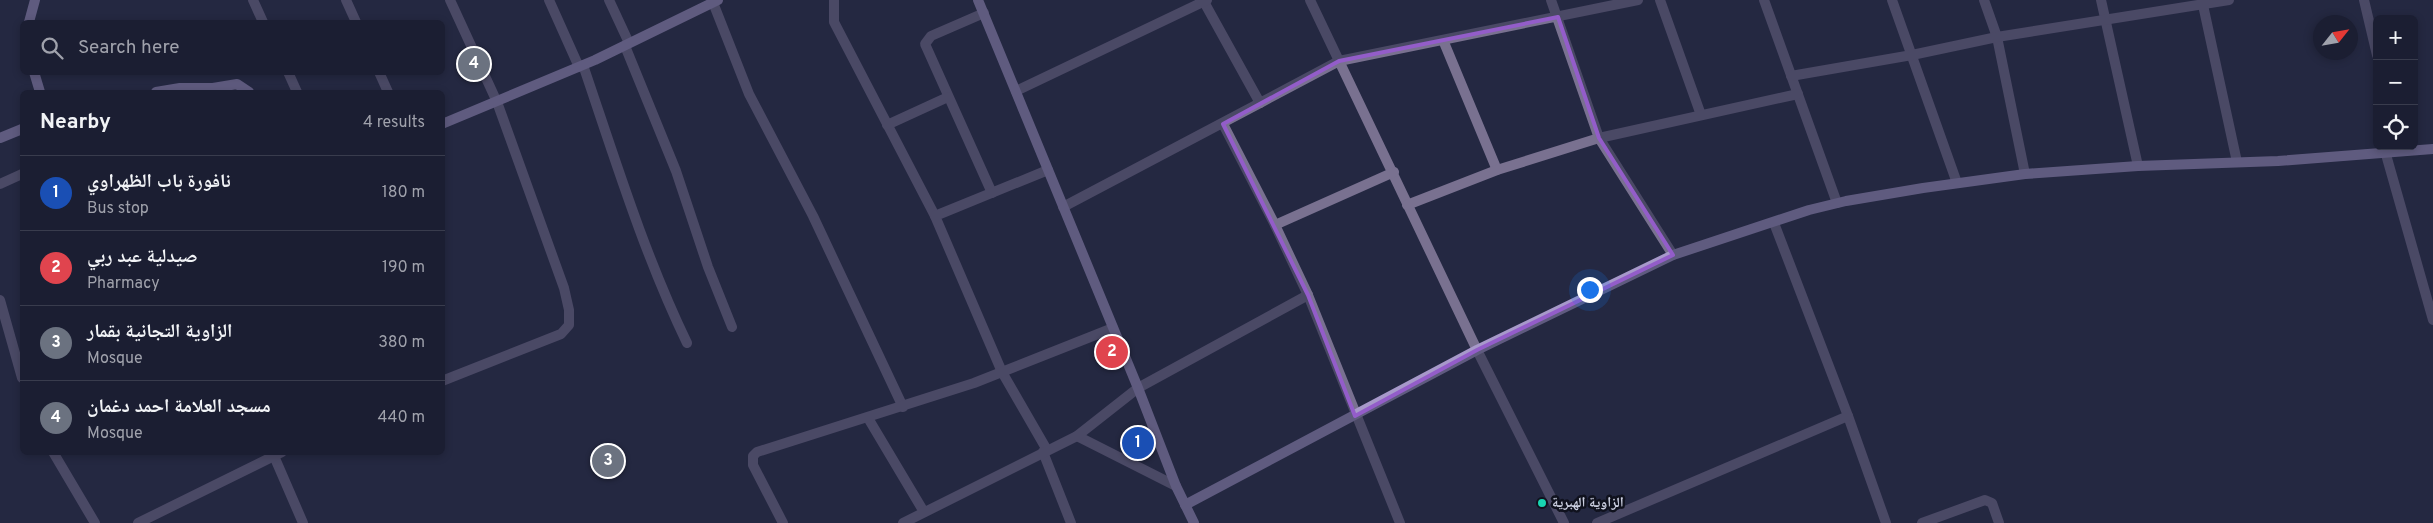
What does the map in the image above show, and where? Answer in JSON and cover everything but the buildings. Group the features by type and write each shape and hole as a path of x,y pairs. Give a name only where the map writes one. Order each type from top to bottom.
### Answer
{"street":[{"path":"29,20 35,0"},
{"path":"253,0 263,20"},
{"path":"346,0 355,20"},
{"path":"445,380 561,334 569,325 569,310 564,288 497,102 450,0"},
{"path":"549,0 581,66 659,281 687,343"},
{"path":"609,0 676,171 708,268 732,327"},
{"path":"834,0 834,22 935,216 1002,372 1045,451 1071,523"},
{"path":"978,0 1138,388 1176,486 1194,523"},
{"path":"1310,0 1394,172 1477,350 1564,523"},
{"path":"1551,0 1599,138 1673,255"},
{"path":"1063,207 1223,124 1339,60 1638,0"},
{"path":"1660,0 1701,115"},
{"path":"1764,0 1837,203"},
{"path":"1892,0 1957,183"},
{"path":"1984,0 1997,37 2025,174"},
{"path":"2101,0 2138,166"},
{"path":"1792,76 1912,55 1997,37 2229,0"},
{"path":"2364,0 2373,37"},
{"path":"445,123 581,66 715,1 749,94 813,216 903,407"},
{"path":"1016,91 1204,1 1260,103"},
{"path":"2203,5 2237,162"},
{"path":"984,12 931,36 926,40 926,50 992,192"},
{"path":"1443,40 1497,170"},
{"path":"35,75 39,90"},
{"path":"289,75 296,90"},
{"path":"380,75 387,90"},
{"path":"168,90 213,88 237,84 246,90"},
{"path":"1408,205 1497,170 1599,138 1798,94"},
{"path":"888,125 948,97"},
{"path":"1223,124 1275,225 1308,295 1355,416 1400,523"},
{"path":"0,138 20,130"},
{"path":"2418,149 2433,149"},
{"path":"1185,505 1477,350 1673,255 1837,203 2025,174 2138,166 2237,162 2389,150"},
{"path":"2385,151 2433,320"},
{"path":"935,216 1048,170"},
{"path":"1275,225 1394,172"},
{"path":"0,184 20,175"},
{"path":"1774,223 1848,416 1886,523"},
{"path":"903,523 1077,436 1138,388 1308,295"},
{"path":"0,300 20,371"},
{"path":"783,523 759,480 752,460 754,454 903,407 1002,372 1113,328"},
{"path":"1597,523 1848,416"},
{"path":"868,418 924,512"},
{"path":"1077,436 1176,486"},
{"path":"55,455 95,523"},
{"path":"138,523 276,455"},
{"path":"278,455 303,523"},
{"path":"1922,523 1985,500 1992,503 1999,523"}],"highlighted area":[{"path":"1558,17 1599,138 1673,255 1477,350 1355,416 1308,295 1223,124 1339,61"}],"place":[{"name":"مسجد العلامة احمد دغمان","path":"474,64"},
{"name":"صيدلية عبد ربي","path":"1112,352"},
{"name":"نافورة باب الظهراوي","path":"1138,443"},
{"name":"الزاوية التجانية بقمار","path":"608,461"},
{"name":"الزاوية الهبرية","path":"1542,503"}]}
